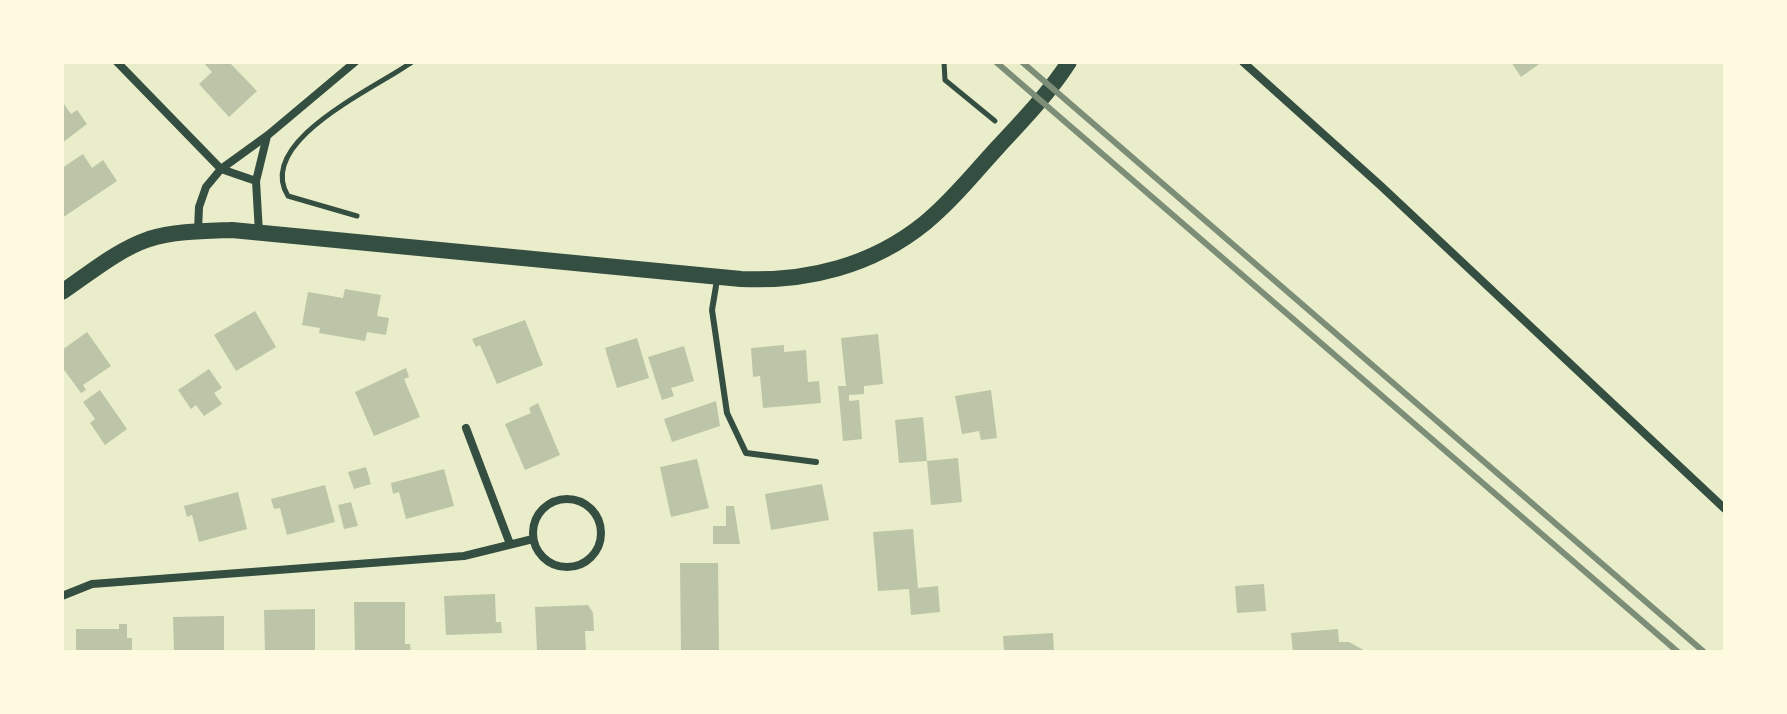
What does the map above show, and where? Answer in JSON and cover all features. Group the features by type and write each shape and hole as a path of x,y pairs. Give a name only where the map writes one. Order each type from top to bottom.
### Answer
{"main road":[{"path":"62,292 115,256 150,239 198,231 259,233 717,277 800,278 840,269 875,256 927,222 964,185 1069,62"}],"street":[{"path":"117,62 221,169 256,181"},
{"path":"198,231 199,207 206,187 221,169 268,135 355,62"},
{"path":"1243,62 1381,186 1725,509"},
{"path":"259,233 256,181 268,135"},
{"path":"466,428 510,544"},
{"path":"558,499 581,501 591,507 602,535 597,551 585,562 570,567 555,565 547,560 533,539 534,522 539,512 558,499"},
{"path":"62,596 92,584 464,556 533,539"}],"lane":[{"path":"717,277 712,310 727,413 746,453 816,462"}],"path":[{"path":"363,218 288,196 281,184 281,169 288,155 319,121 412,62"},
{"path":"944,62 945,80 986,115"}],"building":[{"path":"203,62 229,62 257,91 229,117 199,84 212,72"},
{"path":"1511,62 1542,62 1521,77"},
{"path":"64,104 71,114 77,110 87,124 62,143"},
{"path":"83,154 92,168 103,160 117,181 62,218 62,168"},
{"path":"345,289 381,295 377,316 389,318 386,335 367,332 365,341 319,333 320,328 302,325 308,292 343,298"},
{"path":"255,311 276,347 236,371 214,335"},
{"path":"525,320 543,365 497,384 480,345 476,347 472,339"},
{"path":"87,332 111,366 83,385 86,390 81,393 62,367 62,350"},
{"path":"878,334 883,384 864,386 864,394 849,395 849,401 859,400 862,439 843,441 838,386 846,386 841,338"},
{"path":"637,338 649,378 617,388 605,348"},
{"path":"784,345 784,352 806,350 808,382 819,381 821,403 763,408 760,376 753,377 751,348"},
{"path":"684,346 694,381 671,388 674,396 662,400 648,357"},
{"path":"406,368 409,377 404,379 420,417 374,436 355,392"},
{"path":"209,369 222,388 214,393 222,404 204,416 196,405 191,409 178,390"},
{"path":"100,390 127,429 105,445 90,423 95,419 83,402"},
{"path":"991,390 997,438 981,440 979,431 962,434 955,396"},
{"path":"716,401 720,426 672,442 664,419"},
{"path":"538,403 560,455 525,470 505,424 531,413 529,408"},
{"path":"923,417 927,461 899,463 895,420"},
{"path":"958,458 962,502 931,505 927,461"},
{"path":"697,459 709,508 671,517 660,467"},
{"path":"366,467 371,484 354,489 348,472"},
{"path":"444,469 454,506 406,519 399,492 393,494 391,483"},
{"path":"822,484 829,520 771,530 765,494"},
{"path":"325,485 335,522 287,535 280,508 274,509 271,499"},
{"path":"238,492 247,529 199,542 192,515 187,517 184,506"},
{"path":"351,502 358,526 344,529 338,505"},
{"path":"726,506 734,506 740,544 713,544 713,526 726,526"},
{"path":"913,529 918,588 938,586 940,612 911,615 909,589 878,591 873,532"},
{"path":"680,563 718,563 719,652 681,652"},
{"path":"1264,584 1266,611 1237,613 1235,586"},
{"path":"495,594 496,622 501,622 502,633 446,635 444,596"},
{"path":"354,602 405,602 405,644 410,644 411,652 355,651"},
{"path":"588,605 593,613 594,631 585,631 586,652 537,652 535,607"},
{"path":"315,609 315,652 265,652 264,610"},
{"path":"224,616 224,652 174,652 173,617"},
{"path":"119,624 127,624 127,638 132,638 132,652 76,652 76,629 119,629"},
{"path":"1338,629 1339,642 1349,642 1367,652 1293,652 1291,633"},
{"path":"1053,633 1054,652 1004,652 1003,636"}],"railway":[{"path":"996,62 1678,652"},
{"path":"1022,62 1704,652"}]}
